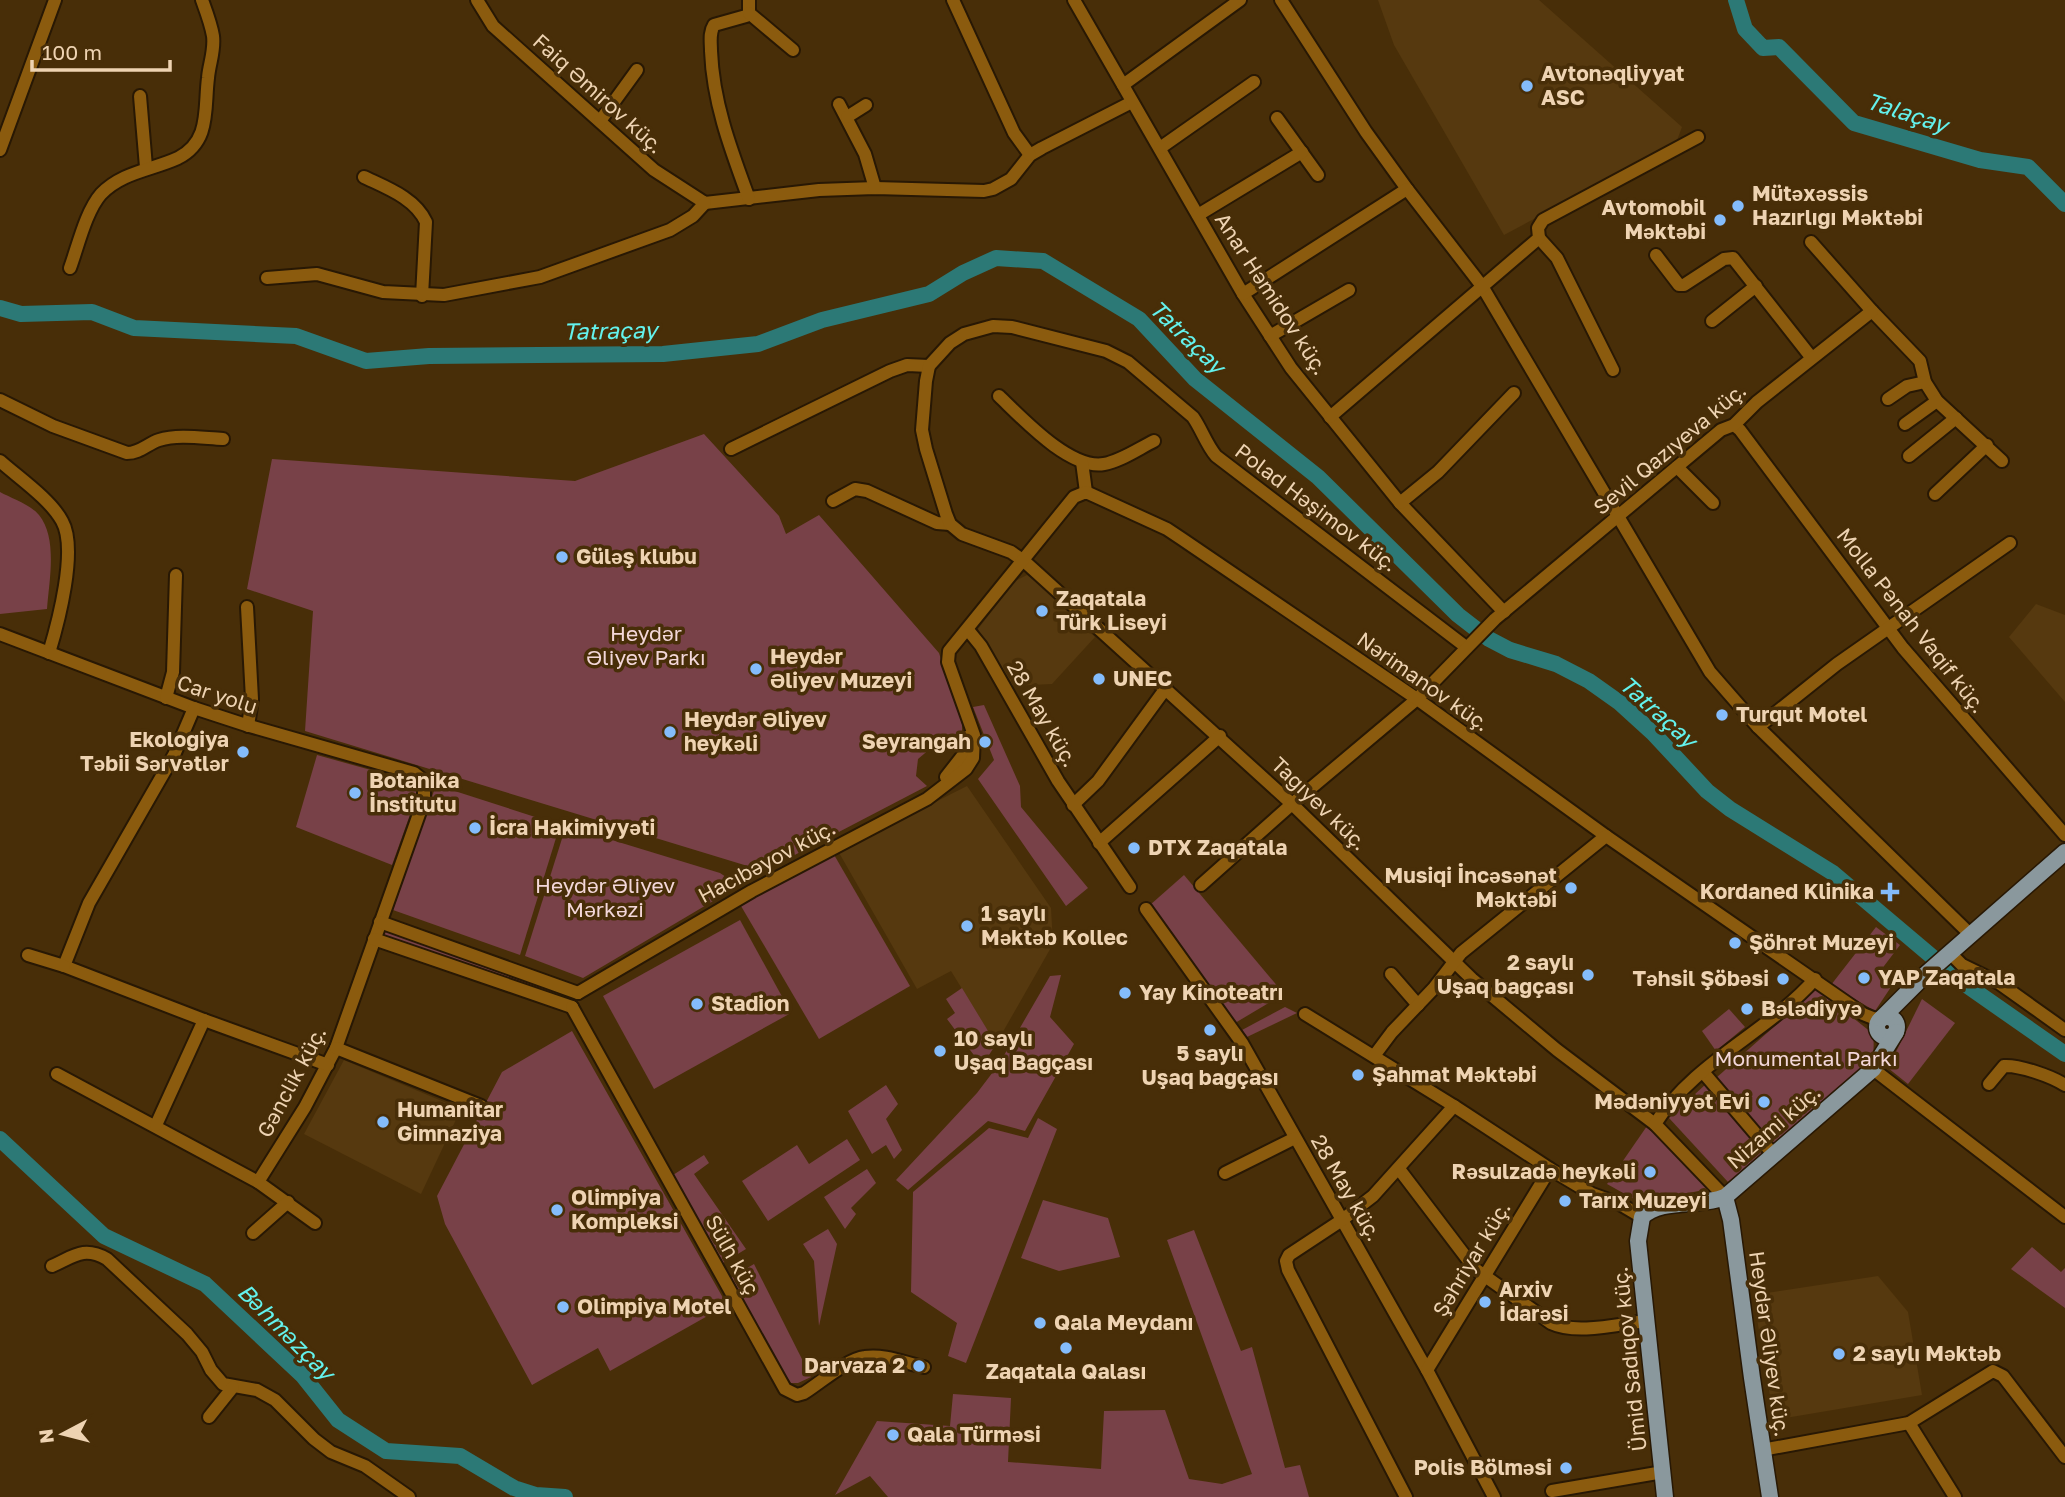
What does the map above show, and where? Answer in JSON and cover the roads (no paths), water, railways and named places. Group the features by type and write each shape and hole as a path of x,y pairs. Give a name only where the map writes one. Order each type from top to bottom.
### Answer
{"main road":[{"path":"1876,1064 1880,1025 1918,982 2065,852"},
{"name":"Nizami küç.","path":"1725,1197 1876,1064 1897,1031 1906,1004 1918,982"},
{"path":"1880,1025 1886,1037 1897,1031"},
{"path":"1642,1217 1653,1209 1725,1197"},
{"name":"Heydər Əliyev küç.","path":"1725,1197 1731,1220 1770,1497"},
{"name":"Ümid Sadıqov küç.","path":"1642,1217 1638,1241 1665,1497"}],"street":[{"path":"0,150 55,0"},
{"path":"70,268 94,203 103,192 119,180 146,167 164,163 186,153 204,129 213,41 202,0"},
{"name":"Faiq Əmirov küç.","path":"477,0 493,26 654,170 705,203"},
{"path":"953,0 1014,133 1030,155"},
{"name":"Anar Həmidov küç.","path":"1074,0 1270,337 1400,503 1499,615"},
{"path":"1123,85 1240,0"},
{"path":"1281,0 1366,132 1482,286 1699,655 1734,702 1758,727 1971,935"},
{"path":"749,7 793,50"},
{"path":"749,7 747,16 715,25 710,32 716,96 730,147 749,199"},
{"path":"600,121 637,70"},
{"path":"1160,148 1254,82"},
{"path":"140,96 146,167"},
{"path":"267,278 317,274 383,292 444,295 540,277 670,230 693,216 705,203 793,192 875,188 971,191 993,189 1011,179 1030,155 1132,102"},
{"path":"839,104 865,154 875,188"},
{"path":"847,117 866,105"},
{"path":"1278,118 1318,176"},
{"path":"1613,370 1569,279 1553,252 1539,238 1538,228 1543,220 1698,137"},
{"path":"1198,215 1302,152"},
{"path":"364,177 399,194 421,212 426,222 422,296"},
{"path":"1243,294 1407,189"},
{"path":"1330,417 1539,238"},
{"path":"1811,242 1920,361 1925,382 1937,401 2002,461"},
{"path":"1656,255 1679,285 1684,285 1729,257 1733,258 1811,357"},
{"path":"1712,321 1756,286"},
{"path":"1270,337 1349,290"},
{"name":"Sevil Qazıyeva küç.","path":"1468,645 1499,615 1721,430 1734,425 1811,357 1872,311"},
{"name":"Polad Həşimov küç.","path":"929,366 950,343 964,334 993,326 1012,327 1118,356 1193,417 1200,426 1208,447 1216,456 1468,645"},
{"path":"731,449 890,371 908,365 929,366 922,430 950,524 962,534 1011,552 1024,561"},
{"path":"1888,399 1907,386 1925,382"},
{"path":"1400,503 1438,472 1514,393"},
{"path":"999,396 1041,435 1082,462 1104,464 1154,441"},
{"path":"0,400 52,426 127,453 136,453 158,440 223,439"},
{"path":"1905,424 1937,401"},
{"path":"1909,456 1956,418"},
{"name":"Molla Pənah Vaqif küç.","path":"1734,425 1923,673 2065,835"},
{"path":"1935,494 1987,445"},
{"path":"0,461 54,510 63,523 67,554 66,578 49,653"},
{"path":"968,630 1074,497 1086,492 1082,462"},
{"path":"1677,467 1713,503"},
{"path":"833,501 847,491 867,491 937,523 950,524"},
{"name":"Nərimanov küç.","path":"1086,492 1167,529 1417,699 1606,836 1880,1025"},
{"path":"1758,727 1803,690 2010,543"},
{"name":"Tağıyev küç.","path":"1024,561 1220,736 1453,962 1557,1050 1655,1124 1725,1197"},
{"path":"166,698 173,672 176,575"},
{"path":"247,607 252,699 248,726"},
{"name":"Hacıbəyov küç.","path":"578,993 752,891 928,799 966,769 973,758 974,741 948,656 952,646 968,630"},
{"name":"28 May küç.","path":"968,630 981,646 1073,805 1130,887"},
{"name":"Car yolu","path":"0,634 194,708 414,773 424,781"},
{"path":"1201,885 1417,699 1468,645"},
{"path":"1073,805 1098,780 1166,688"},
{"path":"64,966 89,903 174,755 194,708"},
{"path":"1099,843 1220,736"},
{"name":"Gənclik küç.","path":"258,1182 336,1048 424,800 424,781"},
{"path":"1374,1056 1470,944 1606,836"},
{"name":"28 May küç.","path":"1146,909 1238,1037 1427,1370 1494,1497"},
{"path":"374,939 572,1007 578,993 380,922"},
{"path":"1950,953 1962,965 1999,983 2065,1030"},
{"path":"28,956 64,966 328,1065"},
{"path":"1391,974 1418,1005"},
{"path":"1655,1124 1676,1094 1789,1004 1815,979"},
{"name":"Sülh küç","path":"572,1007 785,1389 797,1395 804,1393 856,1359 866,1356 924,1367"},
{"path":"1305,1014 1550,1169 1592,1194 1620,1204 1642,1217"},
{"path":"156,1125 204,1020"},
{"path":"336,1048 481,1105"},
{"path":"1876,1064 2065,1217"},
{"path":"1989,1084 2004,1066 2010,1065 2043,1073 2065,1084"},
{"path":"1703,1072 1773,1154"},
{"path":"57,1074 258,1182 315,1223"},
{"path":"1406,1497 1288,1270 1286,1261 1289,1255 1373,1196 1454,1107"},
{"path":"1225,1173 1295,1138"},
{"path":"1399,1169 1464,1257 1484,1277 1551,1323 1561,1328 1573,1329 1647,1321"},
{"name":"Şəhriyar küç.","path":"1427,1370 1550,1169"},
{"path":"253,1233 288,1202"},
{"path":"52,1266 83,1252 95,1252 107,1259 187,1334 223,1384 257,1390 275,1399 314,1439 331,1452 365,1466 409,1497"},
{"path":"1762,1450 1909,1423 1989,1373 1998,1372 2065,1457"},
{"path":"209,1417 233,1387"},
{"path":"1909,1423 1955,1497"},
{"path":"1552,1491 1662,1472"}],"waterway":[{"name":"Talaçay","path":"1736,0 1745,29 1763,48 1779,47 1854,123 1980,160 2028,167 2065,204"},
{"name":"Tatraçay","path":"0,308 21,314 92,312 134,328 296,336 366,361 429,356 663,354 758,344 822,320 929,294 963,273 996,258 1043,261 1139,319 1195,379 1318,477 1458,615 1489,639 1510,650 1556,664 1589,681 1620,703 1653,733 1707,791 1730,809 1833,873 1962,982 2065,1054"},
{"name":"Bəhməzçay","path":"0,1139 104,1236 205,1284 303,1376 338,1420 386,1451 460,1456 514,1488 536,1495 565,1497"}],"place":[{"name":"Avtonəqliyyat ASC","path":"1527,86"},
{"name":"Mütəxəssis Hazırlığı Məktəbi","path":"1738,206"},
{"name":"Avtomobil Məktəbi","path":"1720,220"},
{"name":"Güləş klubu","path":"562,557"},
{"name":"Zaqatala Türk Liseyi","path":"1042,611"},
{"name":"Heydər Əliyev Muzeyi","path":"756,669"},
{"name":"UNEC","path":"1099,679"},
{"name":"Turqut Motel","path":"1722,715"},
{"name":"Heydər Əliyev heykəli","path":"670,732"},
{"name":"Seyrangah","path":"985,742"},
{"name":"Ekologiya Təbii Sərvətlər","path":"243,752"},
{"name":"Botanika İnstitutu","path":"355,793"},
{"name":"İcra Hakimiyyəti","path":"475,828"},
{"name":"DTX Zaqatala","path":"1134,848"},
{"name":"Musiqi İncəsənət Məktəbi","path":"1571,888"},
{"name":"Kordaned Klinika","path":"1890,892"},
{"name":"1 saylı Məktəb Kollec","path":"967,926"},
{"name":"Şöhrət Muzeyi","path":"1735,943"},
{"name":"2 saylı Uşaq bağçası","path":"1588,975"},
{"name":"YAP Zaqatala","path":"1864,978"},
{"name":"Təhsil Şöbəsi","path":"1783,979"},
{"name":"Yay Kinoteatrı","path":"1125,993"},
{"name":"Stadion","path":"697,1004"},
{"name":"Bələdiyyə","path":"1747,1009"},
{"name":"5 saylı Uşaq bağçası","path":"1210,1030"},
{"name":"10 saylı Uşaq Bağçası","path":"940,1051"},
{"name":"Şahmat Məktəbi","path":"1358,1075"},
{"name":"Mədəniyyət Evi","path":"1764,1102"},
{"name":"Humanitar Gimnaziya","path":"383,1122"},
{"name":"Rəsulzadə heykəli","path":"1650,1172"},
{"name":"Tarıx Muzeyi","path":"1565,1201"},
{"name":"Olimpiya Kompleksi","path":"557,1210"},
{"name":"Arxiv İdarəsi","path":"1485,1302"},
{"name":"Olimpiya Motel","path":"563,1307"},
{"name":"Qala Meydanı","path":"1040,1323"},
{"name":"Zaqatala Qalası","path":"1066,1348"},
{"name":"2 saylı Məktəb","path":"1839,1354"},
{"name":"Darvaza 2","path":"919,1366"},
{"name":"Qala Türməsi","path":"893,1435"},
{"name":"Polis Bölməsi","path":"1566,1468"}],"park label":[{"name":"Heydər Əliyev Parkı","path":"646,646"},
{"name":"Heydər Əliyev Mərkəzi","path":"605,898"},
{"name":"Monumental Parkı","path":"1806,1059"}]}
